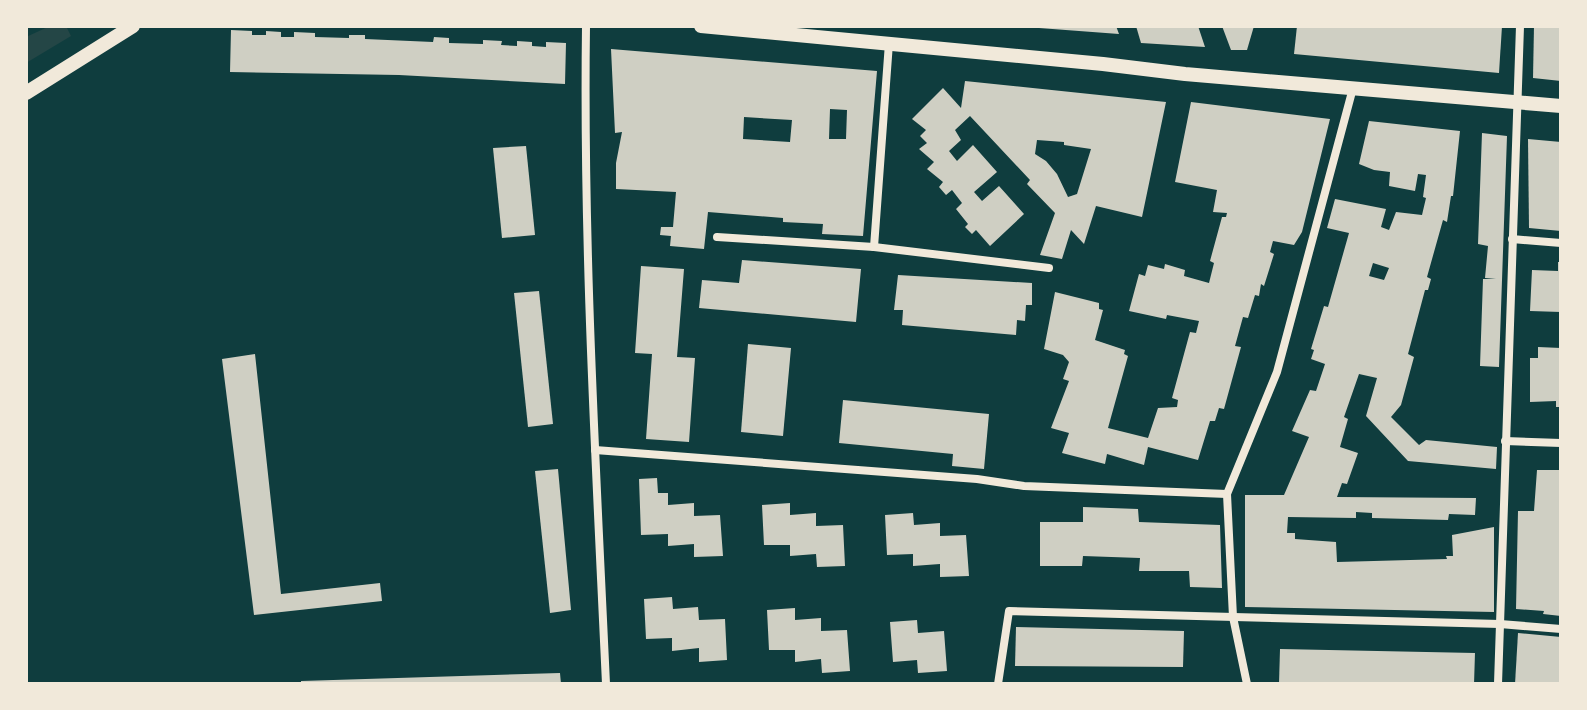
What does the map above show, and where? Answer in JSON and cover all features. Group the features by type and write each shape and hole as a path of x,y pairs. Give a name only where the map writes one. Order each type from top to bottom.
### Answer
{"street":[{"path":"26,93 133,26"},
{"path":"586,26 585,104 595,450 606,684"},
{"path":"701,26 1185,74 1561,106"},
{"path":"1498,684 1520,26"},
{"path":"874,247 889,43"},
{"path":"1247,684 1233,617 1227,494 1277,372 1354,87"},
{"path":"717,237 874,247 1049,268"},
{"path":"1512,239 1561,243"},
{"path":"1505,441 1561,443"},
{"path":"595,450 977,479 1024,486 1227,494"},
{"path":"998,684 1009,611 1500,624 1561,629"}],"shaded area":[{"path":"50,26 66,26 71,36 26,63 26,37"}],"building":[{"path":"1116,26 1119,34 1039,28"},
{"path":"1136,26 1198,26 1205,47 1141,43"},
{"path":"1222,26 1254,26 1247,50 1231,50"},
{"path":"1297,26 1502,26 1499,73 1294,54"},
{"path":"1534,26 1561,26 1561,81 1533,78"},
{"path":"231,30 252,31 252,35 266,35 266,31 281,32 281,37 294,37 294,32 315,33 315,37 365,35 365,39 433,42 434,37 449,38 449,43 502,41 501,45 517,46 517,41 546,47 546,42 566,43 565,84 399,75 230,72"},
{"path":"611,49 877,71 863,236 822,234 823,224 708,212 704,249 670,246 671,236 660,235 661,227 673,227 676,192 616,189 616,163 622,132 615,133","holes":["830,109 847,110 846,139 829,139","744,117 792,120 790,142 743,139"]},
{"path":"965,81 1166,102 1142,217 1096,206 1084,244 1071,230 1062,259 1040,255 1055,213 1027,184 1030,180 970,116 955,130 961,140 949,151 957,161 973,145 997,172 974,192 982,201 999,186 1024,214 990,246 976,230 972,234 965,227 968,224 956,209 962,203 952,190 946,195 939,187 943,182 927,169 934,162 919,149 927,143 920,136 926,130 912,119 943,88 961,108","holes":["1037,140 1064,142 1064,145 1091,149 1077,194 1068,197 1057,174 1035,154"]},
{"path":"1191,102 1330,119 1302,232 1294,245 1273,241 1270,252 1274,254 1264,286 1261,284 1259,296 1255,295 1248,318 1243,317 1235,346 1241,347 1224,409 1219,408 1215,421 1210,421 1198,460 1148,447 1144,465 1107,454 1105,464 1062,453 1069,433 1051,428 1069,381 1063,379 1069,362 1063,355 1044,349 1055,292 1099,303 1099,309 1103,310 1095,340 1125,350 1124,354 1128,356 1108,428 1148,438 1158,408 1177,407 1178,400 1172,398 1190,332 1196,333 1199,321 1167,315 1166,319 1129,311 1139,274 1145,276 1148,265 1164,269 1165,264 1185,270 1184,276 1209,283 1214,263 1210,261 1222,217 1226,217 1227,213 1213,212 1217,190 1175,182"},
{"path":"1369,121 1460,131 1447,222 1443,220 1427,277 1431,279 1428,290 1425,290 1408,354 1414,357 1401,405 1391,417 1419,445 1426,440 1497,447 1496,469 1408,461 1366,416 1377,378 1359,374 1344,417 1348,419 1340,447 1358,453 1347,484 1342,483 1337,497 1476,498 1475,515 1449,514 1448,520 1372,518 1372,513 1356,512 1356,518 1288,517 1287,533 1295,533 1295,539 1336,542 1337,562 1447,559 1446,556 1453,556 1452,535 1494,527 1494,612 1245,607 1245,495 1284,495 1309,437 1292,431 1310,390 1316,391 1325,364 1311,359 1314,350 1311,349 1324,306 1328,307 1349,233 1327,228 1335,199 1386,209 1381,227 1389,230 1396,212 1422,215 1426,175 1418,174 1415,191 1389,186 1390,172 1359,164","holes":["1373,263 1389,268 1384,280 1369,276"]},
{"path":"1482,133 1507,136 1499,367 1480,366 1483,279 1496,279 1485,278 1488,246 1478,244"},
{"path":"1528,139 1561,142 1561,231 1529,228"},
{"path":"526,146 535,235 502,238 493,148"},
{"path":"742,260 861,269 856,322 699,308 702,280 739,283"},
{"path":"1558,262 1561,262 1561,312 1530,311 1532,270 1558,271"},
{"path":"641,266 684,269 677,357 695,358 689,442 646,439 652,354 635,353"},
{"path":"898,275 1032,283 1032,305 1026,305 1025,321 1017,320 1016,335 902,325 903,310 894,310"},
{"path":"539,291 553,424 528,427 514,293"},
{"path":"748,344 791,348 783,436 741,432"},
{"path":"1538,347 1561,348 1561,407 1556,407 1556,401 1530,402 1530,358 1538,358"},
{"path":"255,354 281,594 380,583 382,601 254,615 222,359"},
{"path":"843,400 989,414 984,469 952,466 953,454 839,443"},
{"path":"558,469 571,610 550,613 535,471"},
{"path":"1537,470 1561,470 1561,616 1516,609 1518,511 1534,511"},
{"path":"657,478 658,493 668,493 668,505 694,503 694,516 720,515 723,556 694,557 694,544 668,546 668,534 641,535 639,479"},
{"path":"790,503 790,515 816,513 816,526 843,525 845,566 817,567 816,554 790,556 790,545 764,545 762,505"},
{"path":"1083,507 1138,509 1139,522 1220,525 1222,588 1190,587 1189,571 1139,571 1140,558 1083,556 1082,566 1040,566 1040,522 1083,522"},
{"path":"913,513 914,525 940,523 940,536 966,535 969,576 940,577 940,564 913,566 913,554 887,555 885,515"},
{"path":"672,597 673,609 698,607 699,620 725,619 727,660 699,662 699,648 672,651 672,638 646,639 644,599"},
{"path":"795,608 795,620 821,618 821,631 847,630 850,671 822,673 821,659 795,662 795,650 769,650 767,610"},
{"path":"917,620 918,633 944,631 947,671 918,673 917,660 893,662 890,622"},
{"path":"1016,627 1184,631 1183,667 1015,666"},
{"path":"1518,633 1561,637 1561,684 1515,684"},
{"path":"1280,649 1475,653 1474,684 1279,684"},
{"path":"560,673 561,684 301,684 301,681"}]}
